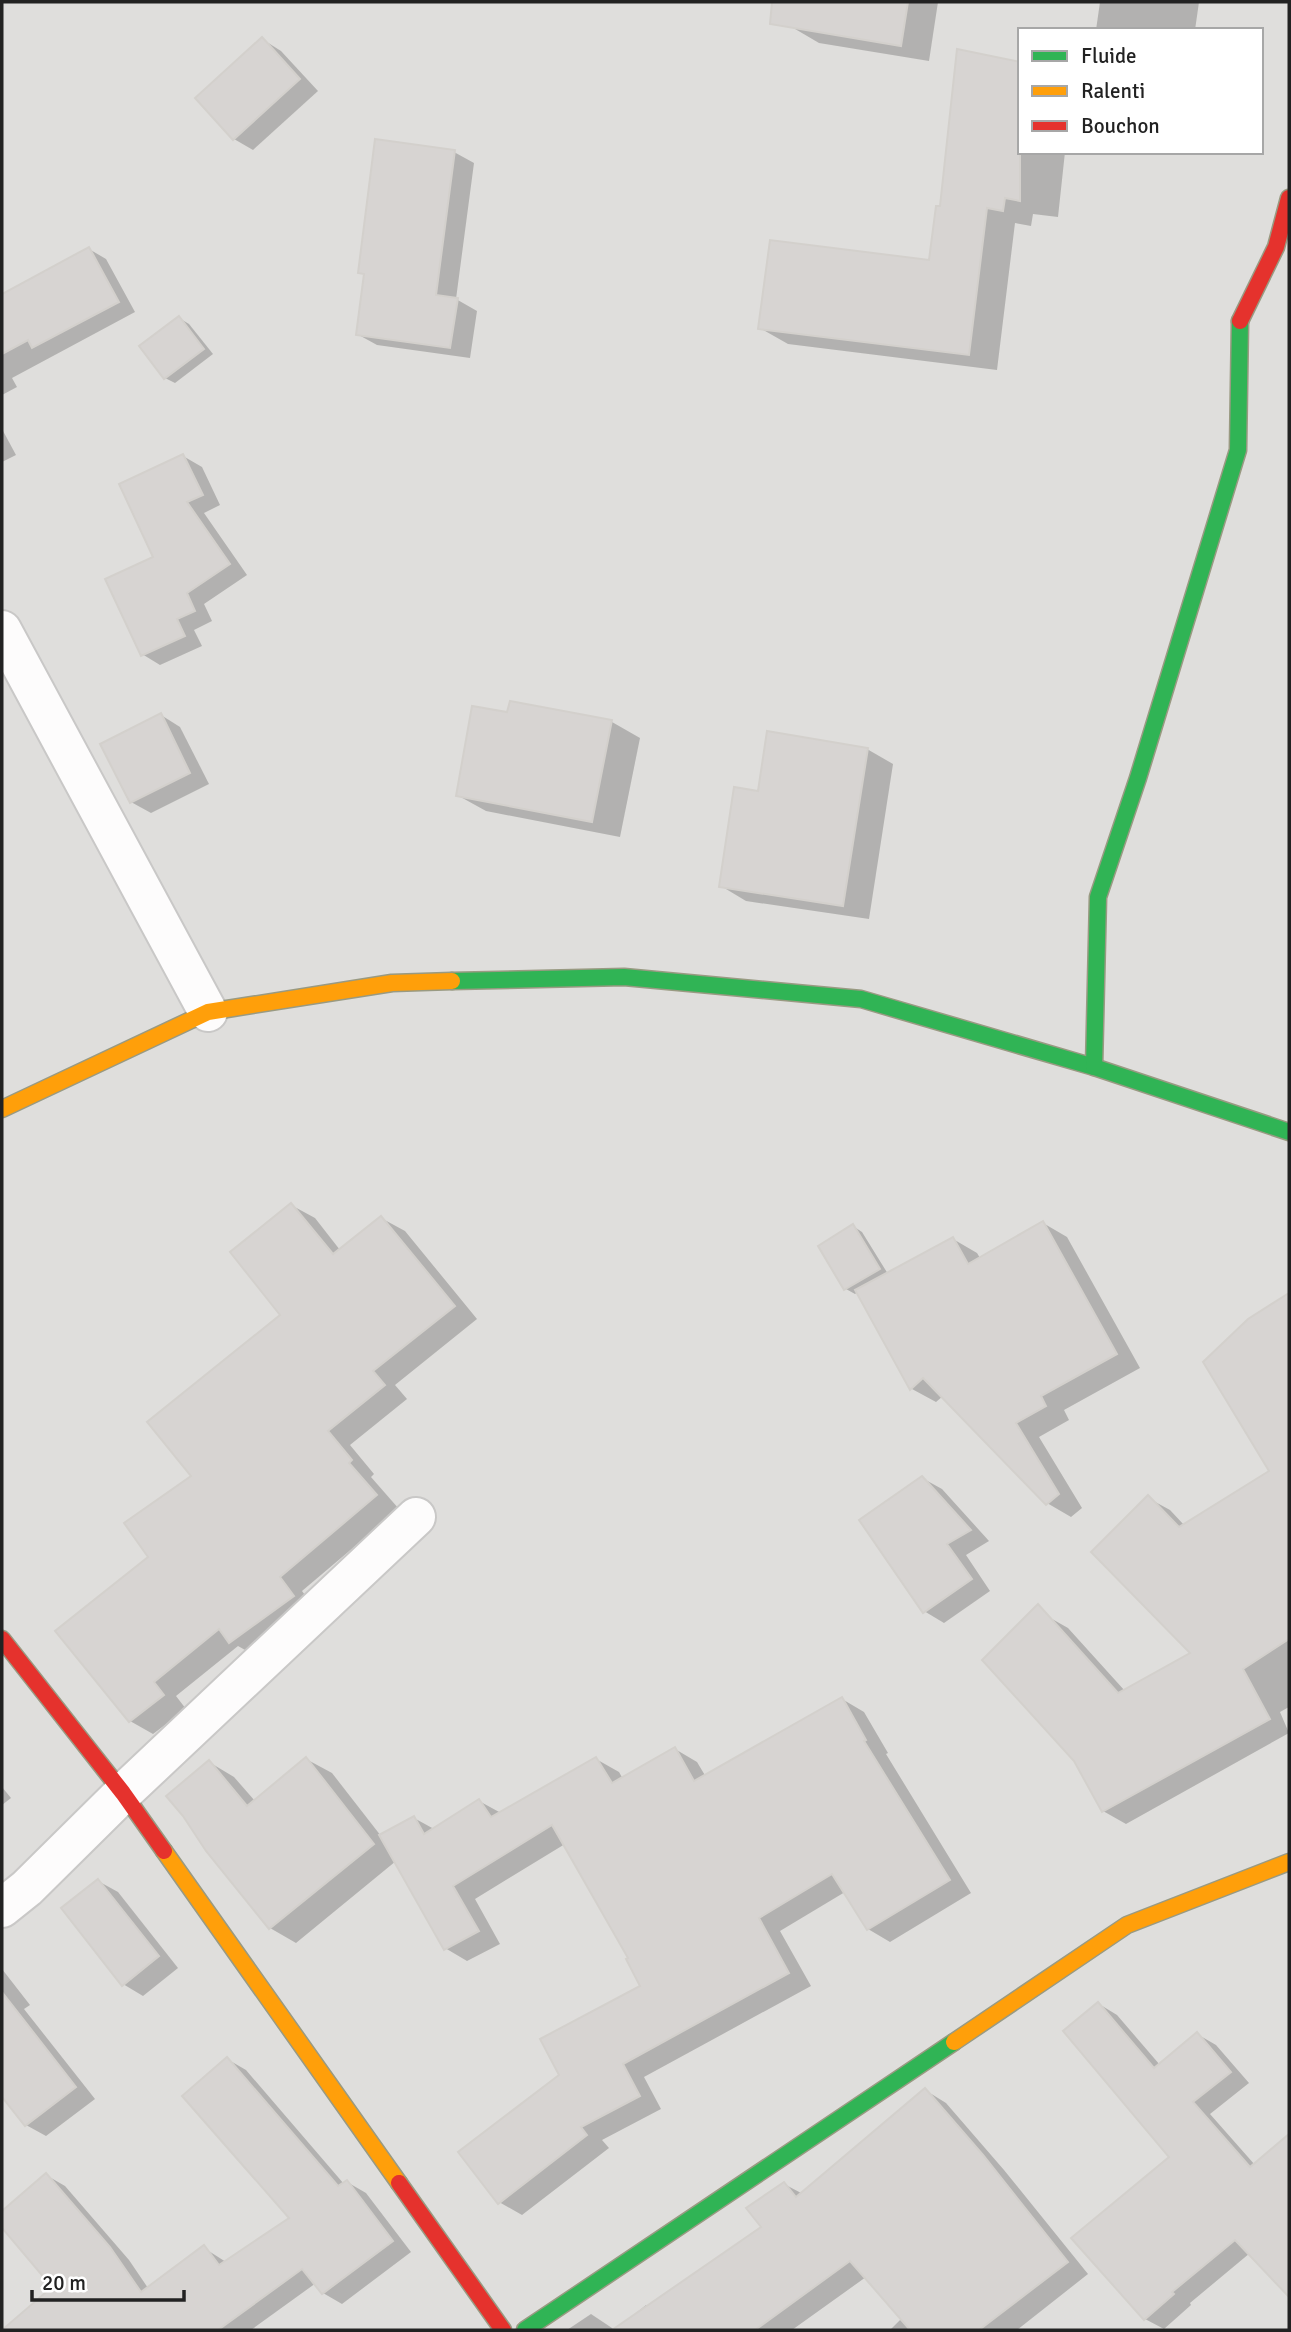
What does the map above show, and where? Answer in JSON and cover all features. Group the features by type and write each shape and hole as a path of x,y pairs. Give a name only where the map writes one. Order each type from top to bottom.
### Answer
{"street":[{"path":"1094,1068 1098,897 1138,778 1238,450 1240,321 1276,247 1289,198"},
{"path":"2,630 208,1012"},
{"path":"2,1109 208,1012 392,983 624,977 861,999 1094,1068 1289,1132"},
{"path":"2,1908 27,1888 123,1793 416,1517"},
{"path":"2,1639 123,1793 503,2330"},
{"path":"525,2330 1127,1925 1289,1862"}],"shaded area":[{"path":"2,2 1289,2 1289,2330 2,2330"}],"building":[{"path":"772,2 908,2 901,46 770,24"},
{"path":"262,37 300,79 233,140 195,98"},
{"path":"957,49 1018,62 1020,201 1005,198 1003,211 987,208 969,355 758,329 770,240 929,260 936,206 940,206"},
{"path":"375,139 455,150 436,295 458,298 450,348 356,335 364,274 358,273"},
{"path":"89,247 119,302 32,348 28,340 2,354 2,294"},
{"path":"179,316 204,349 164,379 139,346"},
{"path":"183,454 203,495 187,502 230,564 187,593 195,611 177,619 185,636 141,656 105,579 153,557 119,484"},
{"path":"510,701 612,720 592,822 456,796 472,706 507,712"},
{"path":"161,713 190,773 130,803 100,744"},
{"path":"767,731 868,748 843,906 719,887 734,787 758,791"},
{"path":"291,1203 333,1254 381,1216 455,1306 373,1371 385,1385 328,1431 352,1460 349,1463 377,1495 280,1577 294,1596 229,1643 219,1629 154,1682 164,1695 129,1722 55,1631 148,1557 124,1523 191,1476 147,1422 280,1315 230,1252"},
{"path":"1043,1221 1117,1354 1041,1396 1046,1406 1016,1423 1059,1494 1046,1505 923,1378 910,1390 855,1290 953,1237 968,1264"},
{"path":"853,1224 880,1269 844,1290 818,1246"},
{"path":"1289,1293 1289,1639 1243,1669 1270,1719 1102,1812 1074,1761 982,1660 1038,1604 1118,1693 1190,1653 1091,1552 1148,1495 1179,1527 1269,1471 1203,1362 1248,1319"},
{"path":"922,1476 971,1530 947,1544 972,1579 923,1613 859,1520"},
{"path":"842,1697 866,1740 864,1741 950,1880 867,1930 832,1874 759,1918 789,1973 623,2064 640,2096 581,2127 587,2135 498,2204 458,2152 559,2075 540,2039 640,1986 626,1959 628,1958 552,1825 453,1886 479,1931 444,1950 379,1835 414,1816 424,1834 479,1799 491,1817 596,1757 612,1783 675,1747 694,1781"},
{"path":"306,1757 374,1844 269,1929 166,1796 209,1760 247,1806"},
{"path":"98,1879 159,1956 122,1986 61,1908"},
{"path":"2,1992 76,2087 25,2126 2,2097"},
{"path":"1098,2002 1154,2068 1197,2032 1231,2072 1193,2102 1250,2167 1289,2134 1289,2297 1235,2240 1172,2292 1174,2294 1144,2320 1071,2238 1169,2157 1063,2031"},
{"path":"227,2057 338,2186 347,2180 393,2241 322,2294 302,2269 218,2330 2,2330 52,2287 2,2228 2,2211 46,2173 110,2247 141,2292 204,2245 219,2265 289,2218 182,2096"},
{"path":"925,2088 983,2155 1068,2262 979,2330 910,2330 850,2261 755,2330 612,2330 761,2227 746,2208 784,2182 796,2197"}],"traffic: fast":[{"path":"1094,1067 1098,897 1138,778 1238,450 1240,321"},
{"path":"452,981 624,977 861,999 1094,1067 1289,1132"},
{"path":"525,2330 954,2042"}],"traffic: slow":[{"path":"2,1109 208,1012 392,983 452,981"},
{"path":"164,1851 399,2183"},
{"path":"954,2042 1127,1925 1289,1862"}],"traffic: jam":[{"path":"1240,321 1276,247 1289,198"},
{"path":"2,1639 123,1793 164,1851"},
{"path":"399,2183 503,2330"}]}
